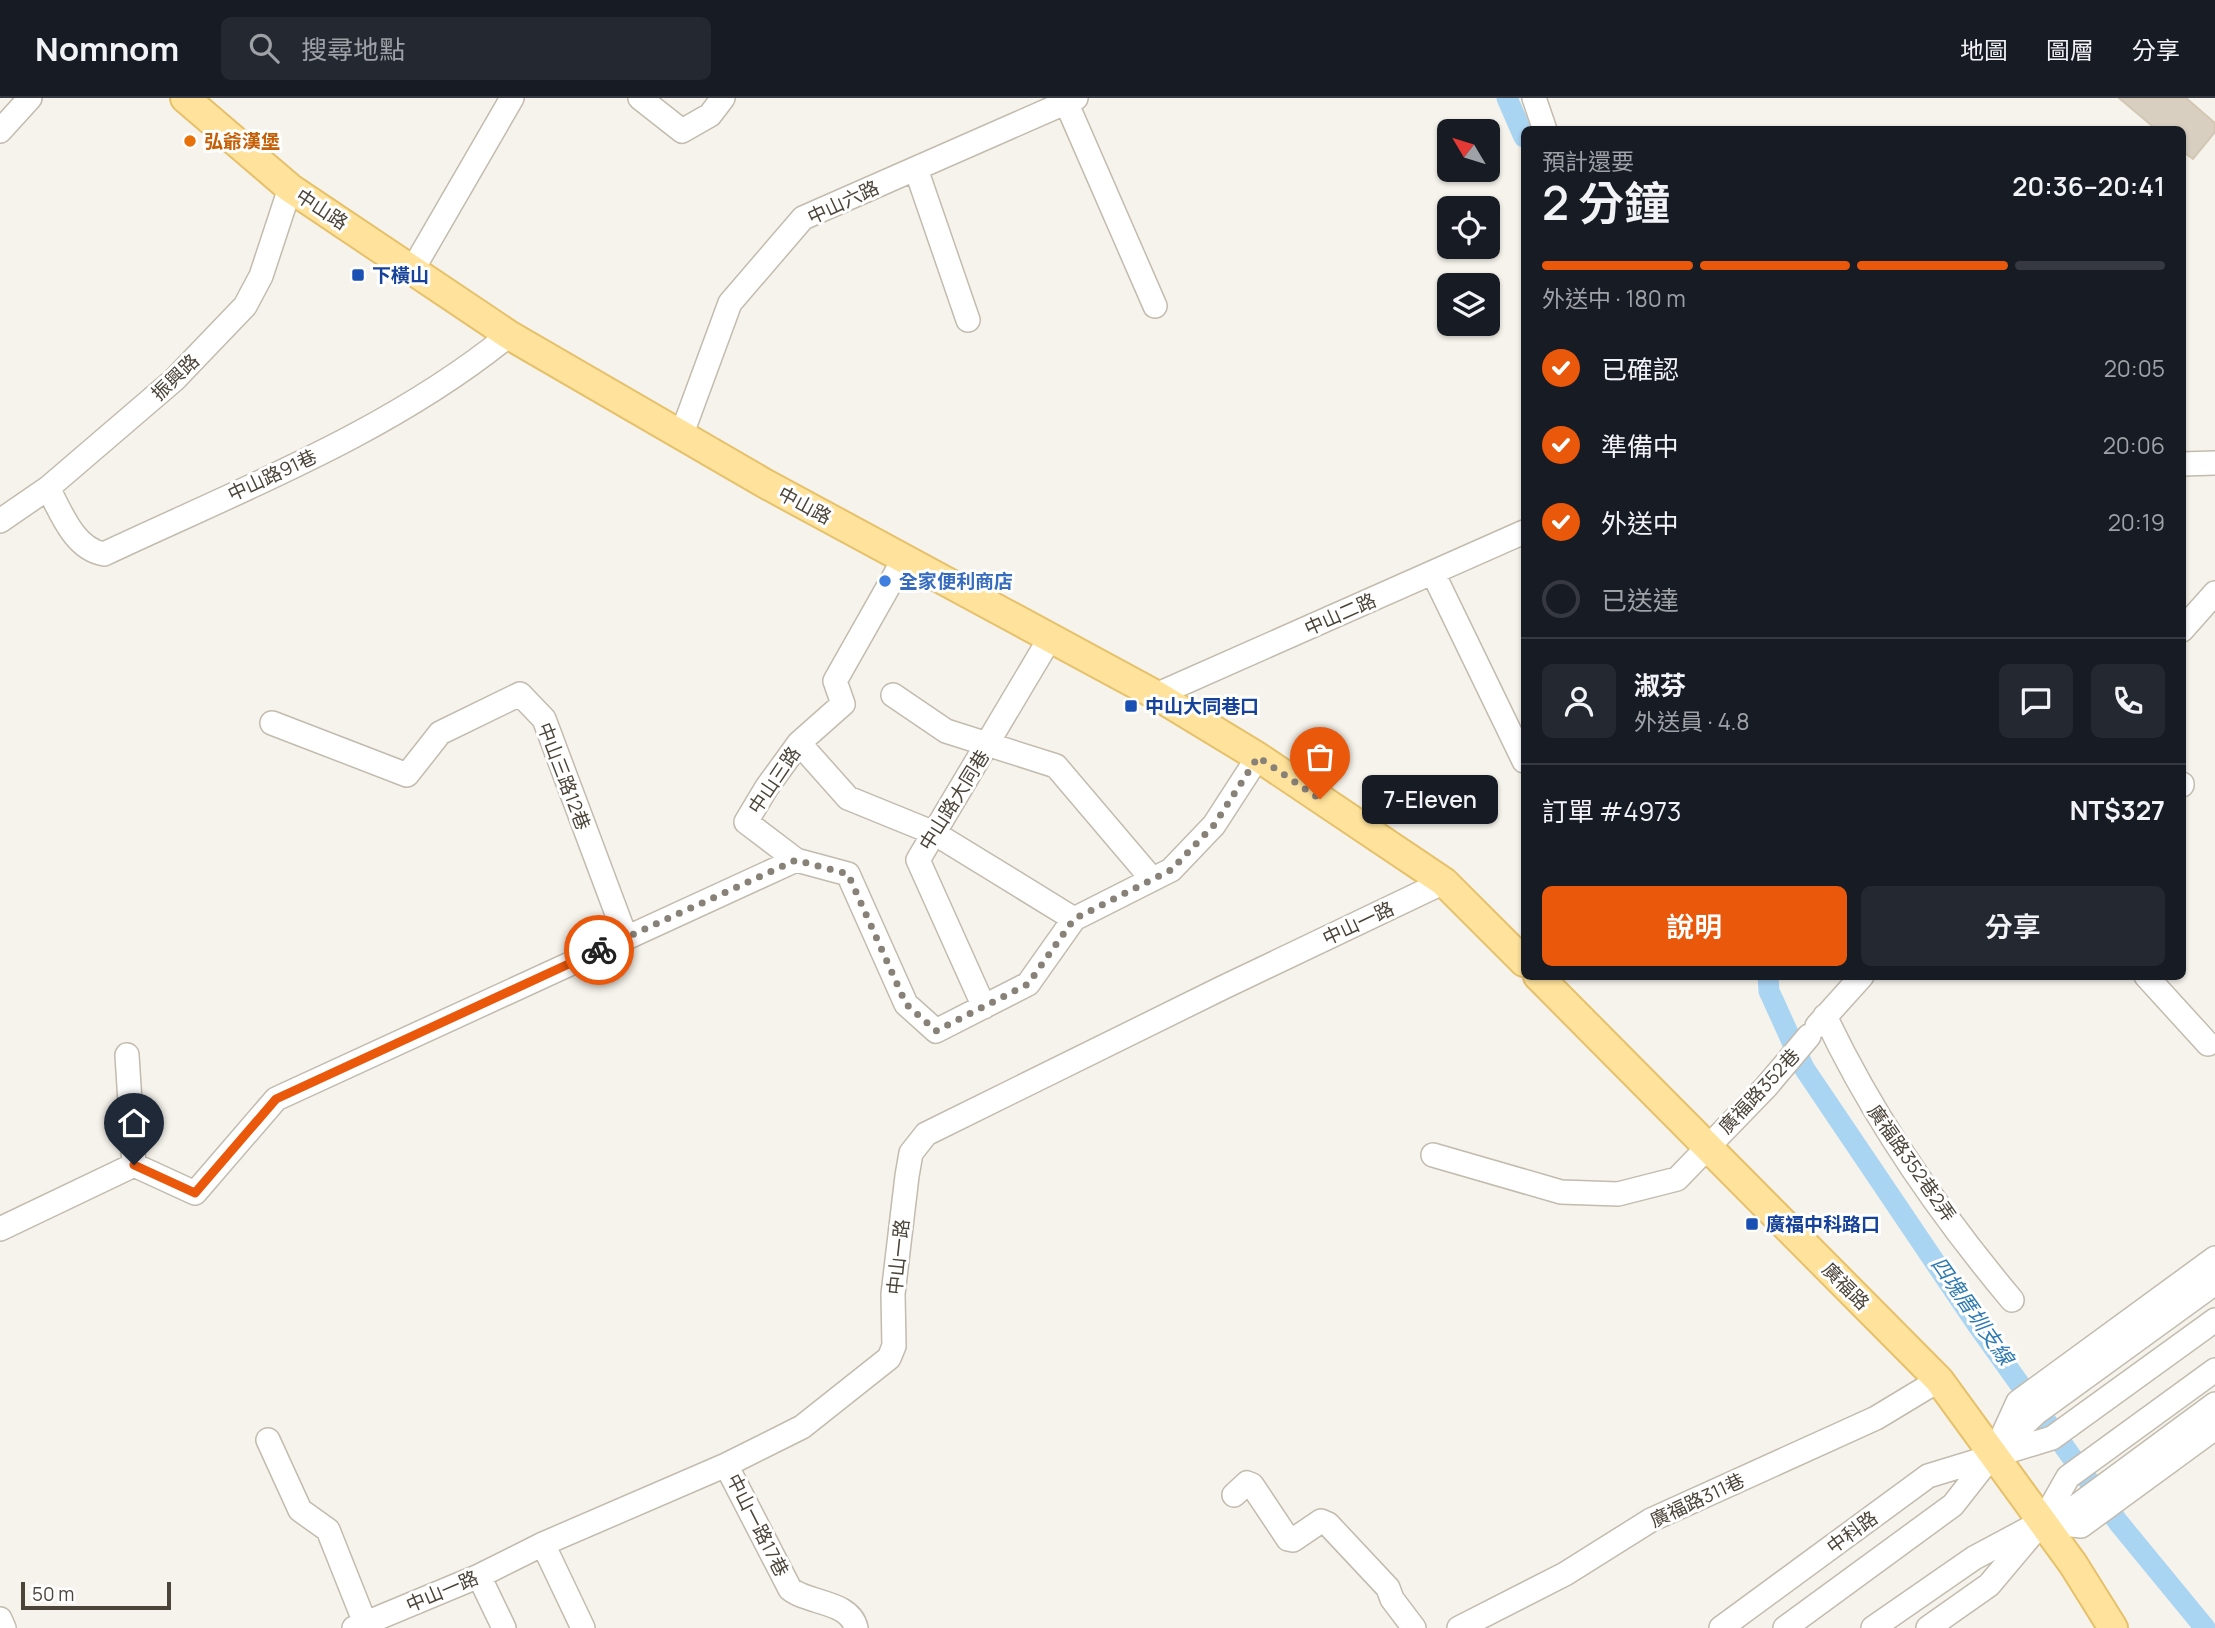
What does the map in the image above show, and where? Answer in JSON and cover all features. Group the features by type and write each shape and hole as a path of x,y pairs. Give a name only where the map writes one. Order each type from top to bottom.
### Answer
{"main road":[{"name":"中山路","path":"186,98 290,188 509,335 681,436 1156,695 1258,757 1444,882"},
{"path":"1444,882 1521,959"},
{"name":"廣福路","path":"1542,980 1939,1380 2043,1521 2113,1628"}],"street":[{"path":"0,131 30,98"},
{"path":"413,269 512,98"},
{"path":"639,98 682,131 710,115 723,98"},
{"path":"1534,98 1544,126"},
{"path":"1071,100 1155,306"},
{"name":"中山六路","path":"681,436 730,303 803,218 1071,100"},
{"path":"916,169 968,320"},
{"name":"振興路","path":"0,521 48,488 174,380 245,306 261,276 290,188"},
{"name":"中山路91巷","path":"48,488 71,531 90,552 104,554 344,441 464,372 509,335"},
{"path":"2186,464 2215,463"},
{"name":"中山二路","path":"1156,695 1521,533"},
{"name":"中山三路","path":"796,860 747,822 767,787 799,743 844,704 835,681 904,559"},
{"path":"1433,573 1521,755"},
{"path":"2186,626 2215,593"},
{"name":"中山路大同巷","path":"984,1007 918,859 1050,638"},
{"name":"中山三路12巷","path":"272,723 407,775 440,733 520,694 544,719 625,938"},
{"path":"893,695 946,731 1056,766 1152,880"},
{"path":"799,743 848,798 934,833 1074,919"},
{"path":"134,1165 195,1193 276,1099 796,860 848,874 906,1004 936,1031 1028,984 1074,919 1171,870 1214,825 1258,757"},
{"name":"中山一路","path":"370,1624 479,1576 543,1544 726,1465 802,1427 889,1358 894,1346 893,1294 907,1175 911,1153 926,1135 1222,988 1444,882"},
{"name":"廣福路352巷","path":"1433,1155 1561,1192 1618,1194 1677,1179 1766,1087 1858,980"},
{"path":"2150,980 2208,1044"},
{"name":"廣福路352巷2弄","path":"1816,1028 1982,1264 2012,1300"},
{"path":"127,1055 134,1165"},
{"path":"0,1229 134,1165"},
{"name":"中科路","path":"1785,1628 1954,1505 2027,1408 2215,1258"},
{"name":"中科路","path":"2068,1377 2215,1283"},
{"name":"中科路","path":"1721,1628 1928,1476 2052,1438 2215,1320"},
{"path":"1928,1628 1989,1585 2043,1521 2068,1477 2215,1370"},
{"name":"廣福路311巷","path":"1459,1628 1565,1574 1651,1520 1876,1418 1939,1380"},
{"path":"1873,1628 1974,1558 2043,1521 2074,1508 2215,1404"},
{"path":"2043,1521 2081,1526 2215,1429"},
{"path":"268,1440 300,1510 328,1530 370,1624"},
{"name":"中山一路17巷","path":"726,1465 790,1589 800,1597 842,1609 851,1616 856,1628"},
{"path":"1234,1494 1247,1482 1252,1485 1288,1539 1293,1540 1321,1521 1328,1524 1388,1588 1414,1628"},
{"path":"543,1544 583,1628"},
{"path":"479,1576 504,1628"},
{"path":"0,1619 4,1628"}],"building":[{"path":"2119,98 2186,98 2215,123 2215,132 2193,159 2186,154 2186,126 2152,126"}],"waterway":[{"name":"四塊厝圳支線","path":"1507,98 1521,130"},
{"name":"四塊厝圳支線","path":"1768,980 1769,991 1804,1068 1976,1323 2118,1522 2205,1628"}],"way so far":[{"path":"599,950 796,860 848,874 906,1004 936,1031 1028,984 1074,919 1171,870 1214,825 1258,757 1320,799"}],"place":[{"name":"弘爺漢堡","path":"190,141"},
{"name":"下橫山","path":"358,275"},
{"name":"全家便利商店","path":"885,581"},
{"name":"中山大同巷口","path":"1131,706"},
{"name":"7-Eleven","path":"1320,799"},
{"name":"廣福中科路口","path":"1752,1224"}],"route":[{"path":"134,1165 195,1193 276,1099 599,950"}]}
